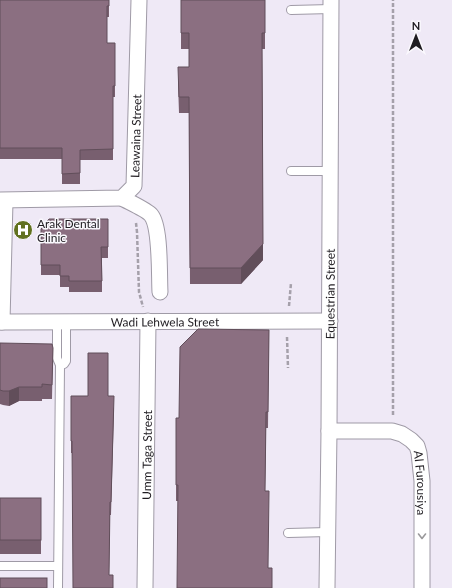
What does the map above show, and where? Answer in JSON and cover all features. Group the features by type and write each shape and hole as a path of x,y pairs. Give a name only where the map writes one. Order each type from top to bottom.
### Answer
{"street":[{"name":"Leawaina Street","path":"122,198 134,186 138,0"},
{"name":"Equestrian Street","path":"327,588 331,4"},
{"path":"1,322 2,200 122,198 152,216 156,226 158,242 160,292"},
{"name":"Umm Taga Street","path":"145,588 148,321"},
{"name":"Wadi Lehwela Street","path":"1,322 330,321"},
{"path":"329,431 397,433"},
{"name":"Al Furousiya","path":"397,433 417,446 419,452 422,481 422,588"}],"lane":[{"path":"291,10 331,4"},
{"path":"291,171 330,171"},
{"path":"58,588 60,365 57,358 62,322"},
{"path":"288,533 328,532"},
{"path":"0,566 58,566"}],"path":[{"path":"393,0 397,433"},
{"path":"122,198 136,223 139,292 148,321"}],"building":[{"path":"0,0 109,0 109,6 107,6 107,43 115,43 113,149 80,150 80,173 62,174 62,148 0,148"},
{"path":"181,0 265,0 265,33 262,33 263,244 241,268 190,268 189,97 179,97 178,67 189,67 189,33 181,33"},
{"path":"49,219 108,219 108,247 101,247 102,281 69,281 69,276 60,276 60,265 41,265 41,229"},
{"path":"198,329 269,330 265,491 269,491 268,568 272,568 272,588 177,588 178,485 176,485 176,418 179,418 180,347"},
{"path":"0,343 52,344 52,385 42,384 42,387 19,387 9,391 0,390"},
{"path":"88,353 108,353 108,396 114,396 109,575 113,575 113,588 73,588 71,396 88,396"},
{"path":"0,498 41,498 41,540 0,540"},
{"path":"0,578 47,578 47,588 0,588"}],"place":[{"name":"Arak Dental Clinic","path":"23,230"}]}
